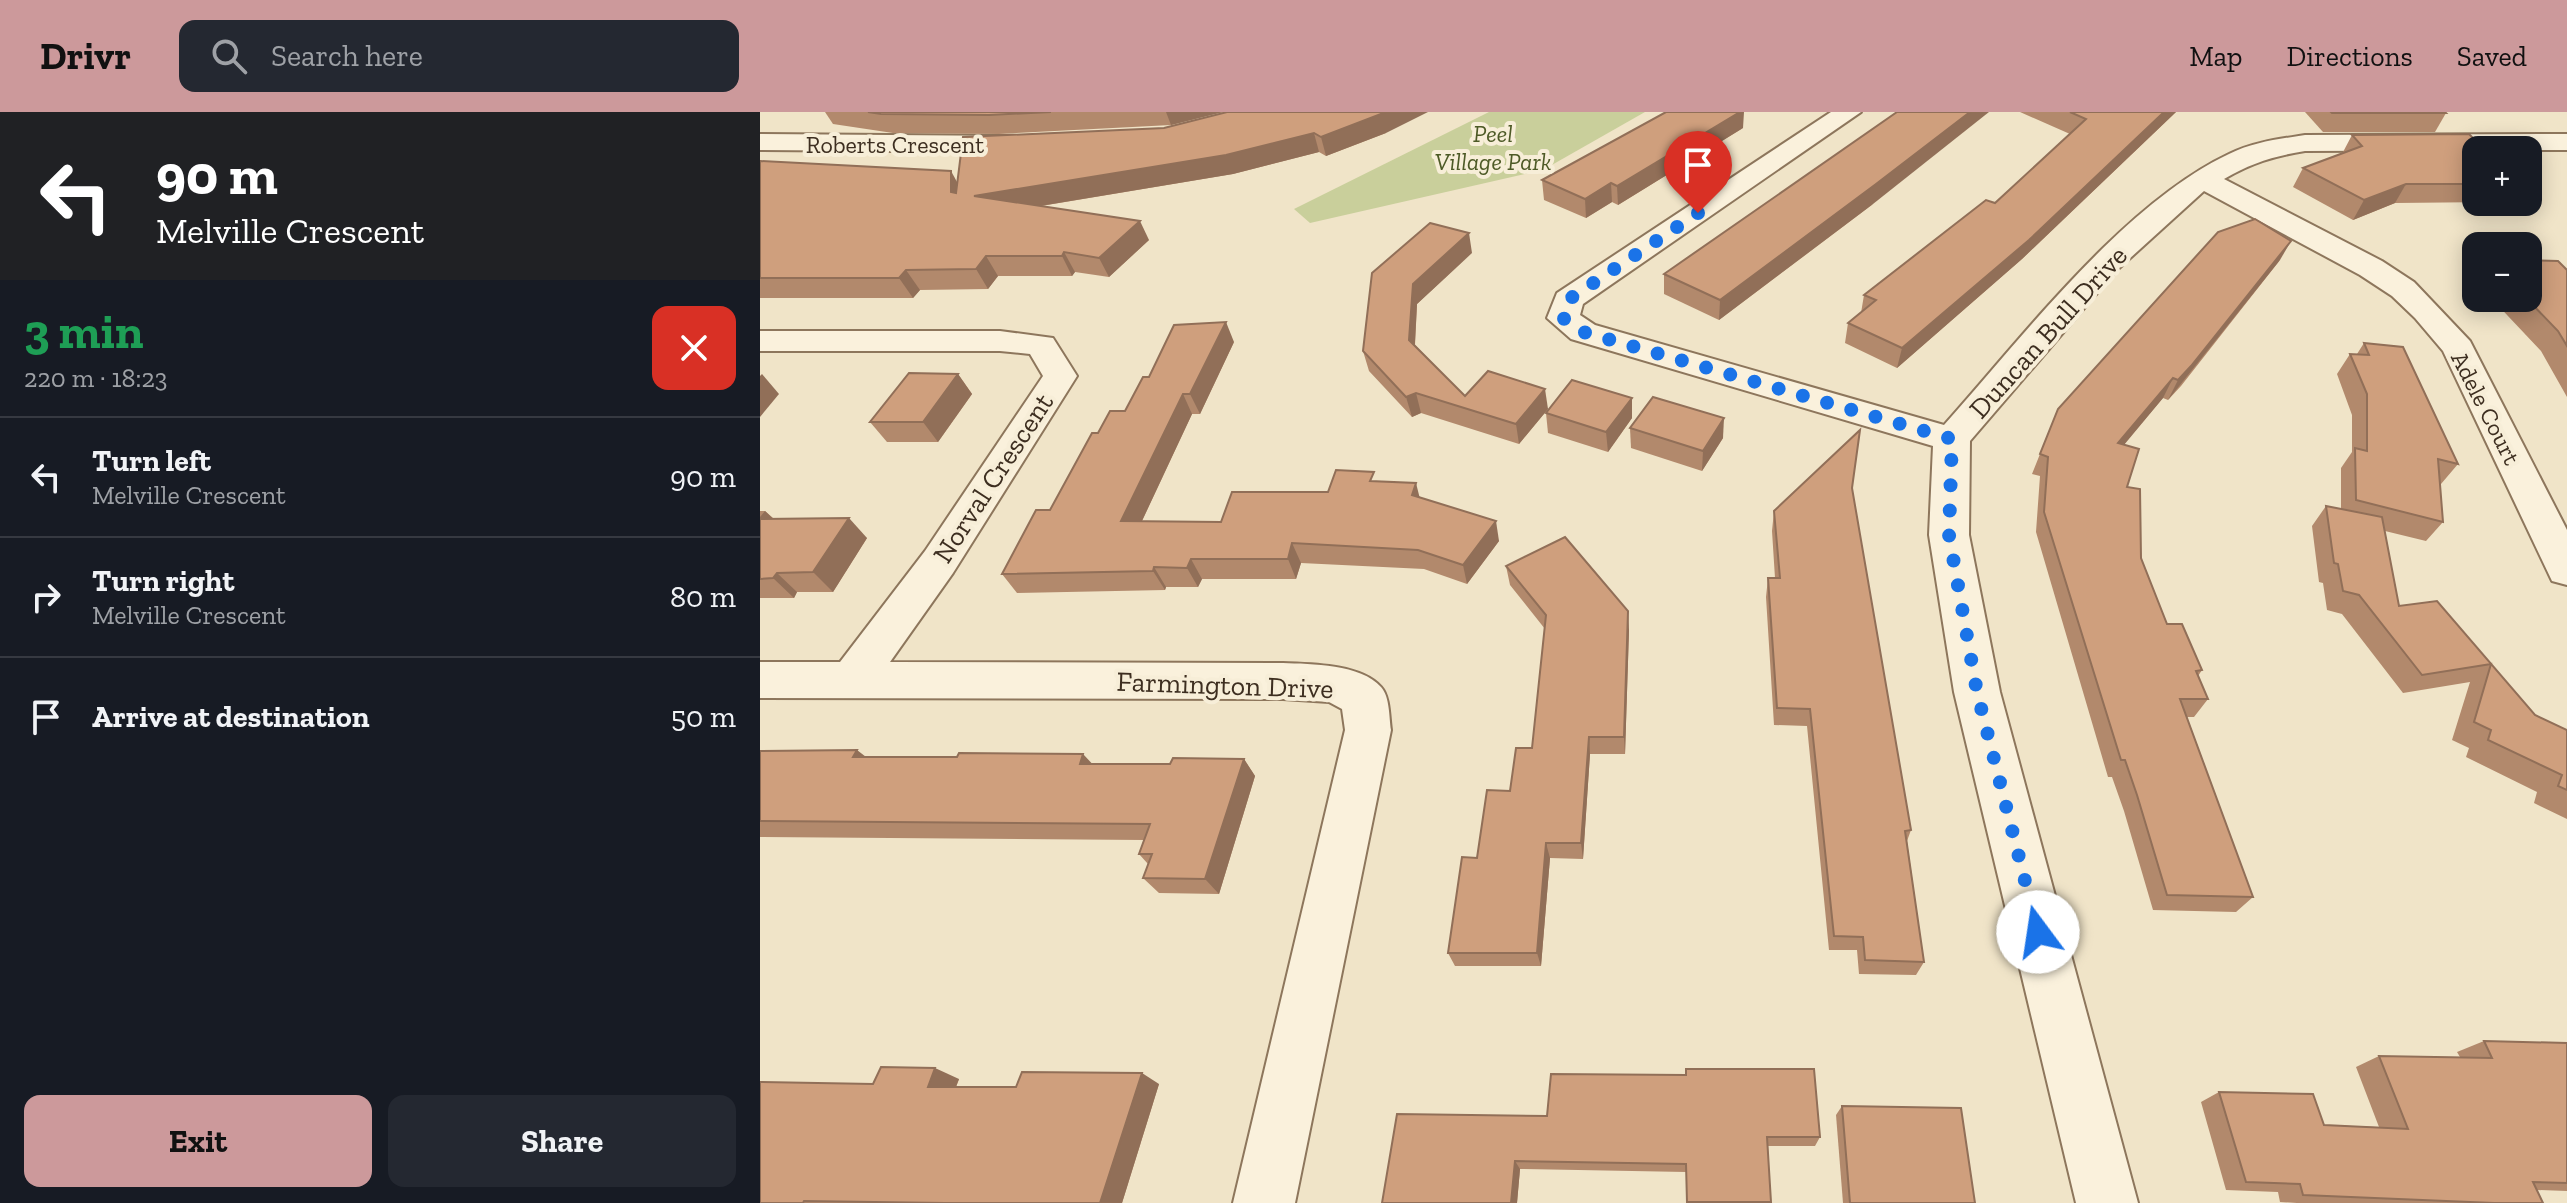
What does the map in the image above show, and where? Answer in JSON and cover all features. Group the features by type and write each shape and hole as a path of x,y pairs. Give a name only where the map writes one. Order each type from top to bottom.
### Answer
{"street":[{"path":"1848,112 1568,300 1563,318 1583,332 1952,439"},
{"name":"Roberts Crescent","path":"760,142 871,145 1045,143"},
{"name":"Duncan Bull Drive","path":"2107,1203 1977,692 1949,535 1952,439 2106,263 2187,189 2239,159 2267,149 2305,143 2567,142"},
{"name":"Adele Court","path":"2205,180 2371,268 2403,289 2426,311 2458,348 2567,570"},
{"name":"Norval Crescent","path":"760,341 1000,341 1041,345 1060,376 939,562 851,681"},
{"name":"Farmington Drive","path":"760,680 1283,681 1336,684 1364,699 1368,730 1264,1203"}],"green space":[{"name":"Peel Village Park","path":"1489,112 1645,112 1543,170 1310,223 1294,209"}],"building":[{"path":"868,112 1051,112 989,115"},
{"path":"1227,112 1386,112 1321,137 1314,133 1226,155 974,196 1140,221 1099,258 1064,252 1062,256 986,256 976,269 906,270 899,278 760,278 760,161 951,171 951,192 956,193 963,137 1164,128"},
{"path":"1666,112 1740,112 1617,186 1611,183 1585,199 1542,180"},
{"path":"1897,112 1970,112 1720,300 1664,274"},
{"path":"2070,112 2164,112 2029,240 1902,348 1848,323 1876,300 1864,295 1986,200 1995,203 2086,119"},
{"path":"2445,112 2446,113 2332,113"},
{"path":"2469,134 2471,136 2462,136 2462,184 2406,184 2364,200 2303,168 2362,146 2352,135"},
{"path":"2255,219 2291,241 2191,366 2178,380 2173,378 2118,443 2139,449 2127,487 2140,489 2141,558 2167,624 2182,624 2202,670 2196,671 2208,699 2180,699 2253,897 2167,895 2137,795 2125,760 2121,760 2044,512 2048,457 2040,454 2058,409 2218,232"},
{"path":"1430,223 1469,233 1413,284 1409,340 1465,396 1488,371 1545,389 1516,424 1416,393 1406,397 1363,351 1372,273"},
{"path":"2542,260 2558,261 2567,270 2567,346 2558,331 2540,312 2542,312"},
{"path":"1226,322 1190,394 1183,394 1121,521 1221,522 1232,492 1328,492 1336,470 1374,472 1370,481 1416,483 1412,495 1496,521 1463,565 1418,550 1292,543 1288,559 1191,559 1187,568 1154,567 1153,571 1002,574 1036,510 1050,510 1092,433 1098,433 1110,411 1125,411 1143,377 1149,377 1174,325"},
{"path":"2364,343 2403,347 2458,464 2438,459 2443,522 2356,500 2355,448 2367,451 2367,394 2350,354 2369,355"},
{"path":"909,373 958,374 923,422 870,422"},
{"path":"1572,380 1632,398 1606,432 1546,413"},
{"path":"1653,397 1724,418 1703,451 1630,428"},
{"path":"1860,430 1852,488 1911,830 1905,831 1924,962 1865,960 1863,937 1834,936 1810,709 1777,708 1768,578 1780,578 1774,511"},
{"path":"2326,506 2382,517 2399,606 2437,601 2535,715 2567,730 2567,790 2558,786 2562,775 2488,740 2491,730 2474,722 2491,664 2422,675 2359,595 2343,591 2338,564 2334,563"},
{"path":"849,518 813,572 777,573 773,578 760,579 760,519"},
{"path":"1565,537 1628,611 1624,737 1589,737 1581,843 1546,843 1537,953 1448,953 1462,857 1477,858 1487,790 1510,791 1516,748 1532,748 1546,615 1506,566"},
{"path":"857,750 853,757 957,757 959,753 1083,754 1080,764 1170,764 1173,758 1244,759 1205,879 1143,878 1152,854 1139,854 1150,824 760,821 760,751"},
{"path":"2484,1041 2567,1043 2567,1183 2533,1182 2543,1203 2303,1195 2300,1184 2246,1182 2219,1092 2313,1094 2324,1125 2408,1129 2379,1056 2492,1058"},
{"path":"881,1067 935,1068 928,1087 1016,1087 1022,1072 1142,1073 1100,1203 760,1203 760,1082 873,1084"},
{"path":"1686,1069 1814,1069 1820,1137 1767,1137 1771,1202 1687,1202 1686,1164 1515,1161 1511,1203 1382,1203 1397,1114 1547,1116 1551,1074 1686,1075"},
{"path":"1842,1106 1961,1108 1975,1203 1850,1203"}],"route":[{"path":"1698,213 1568,300 1563,318 1583,332 1952,439 1949,535 1977,692 2038,932"}]}
